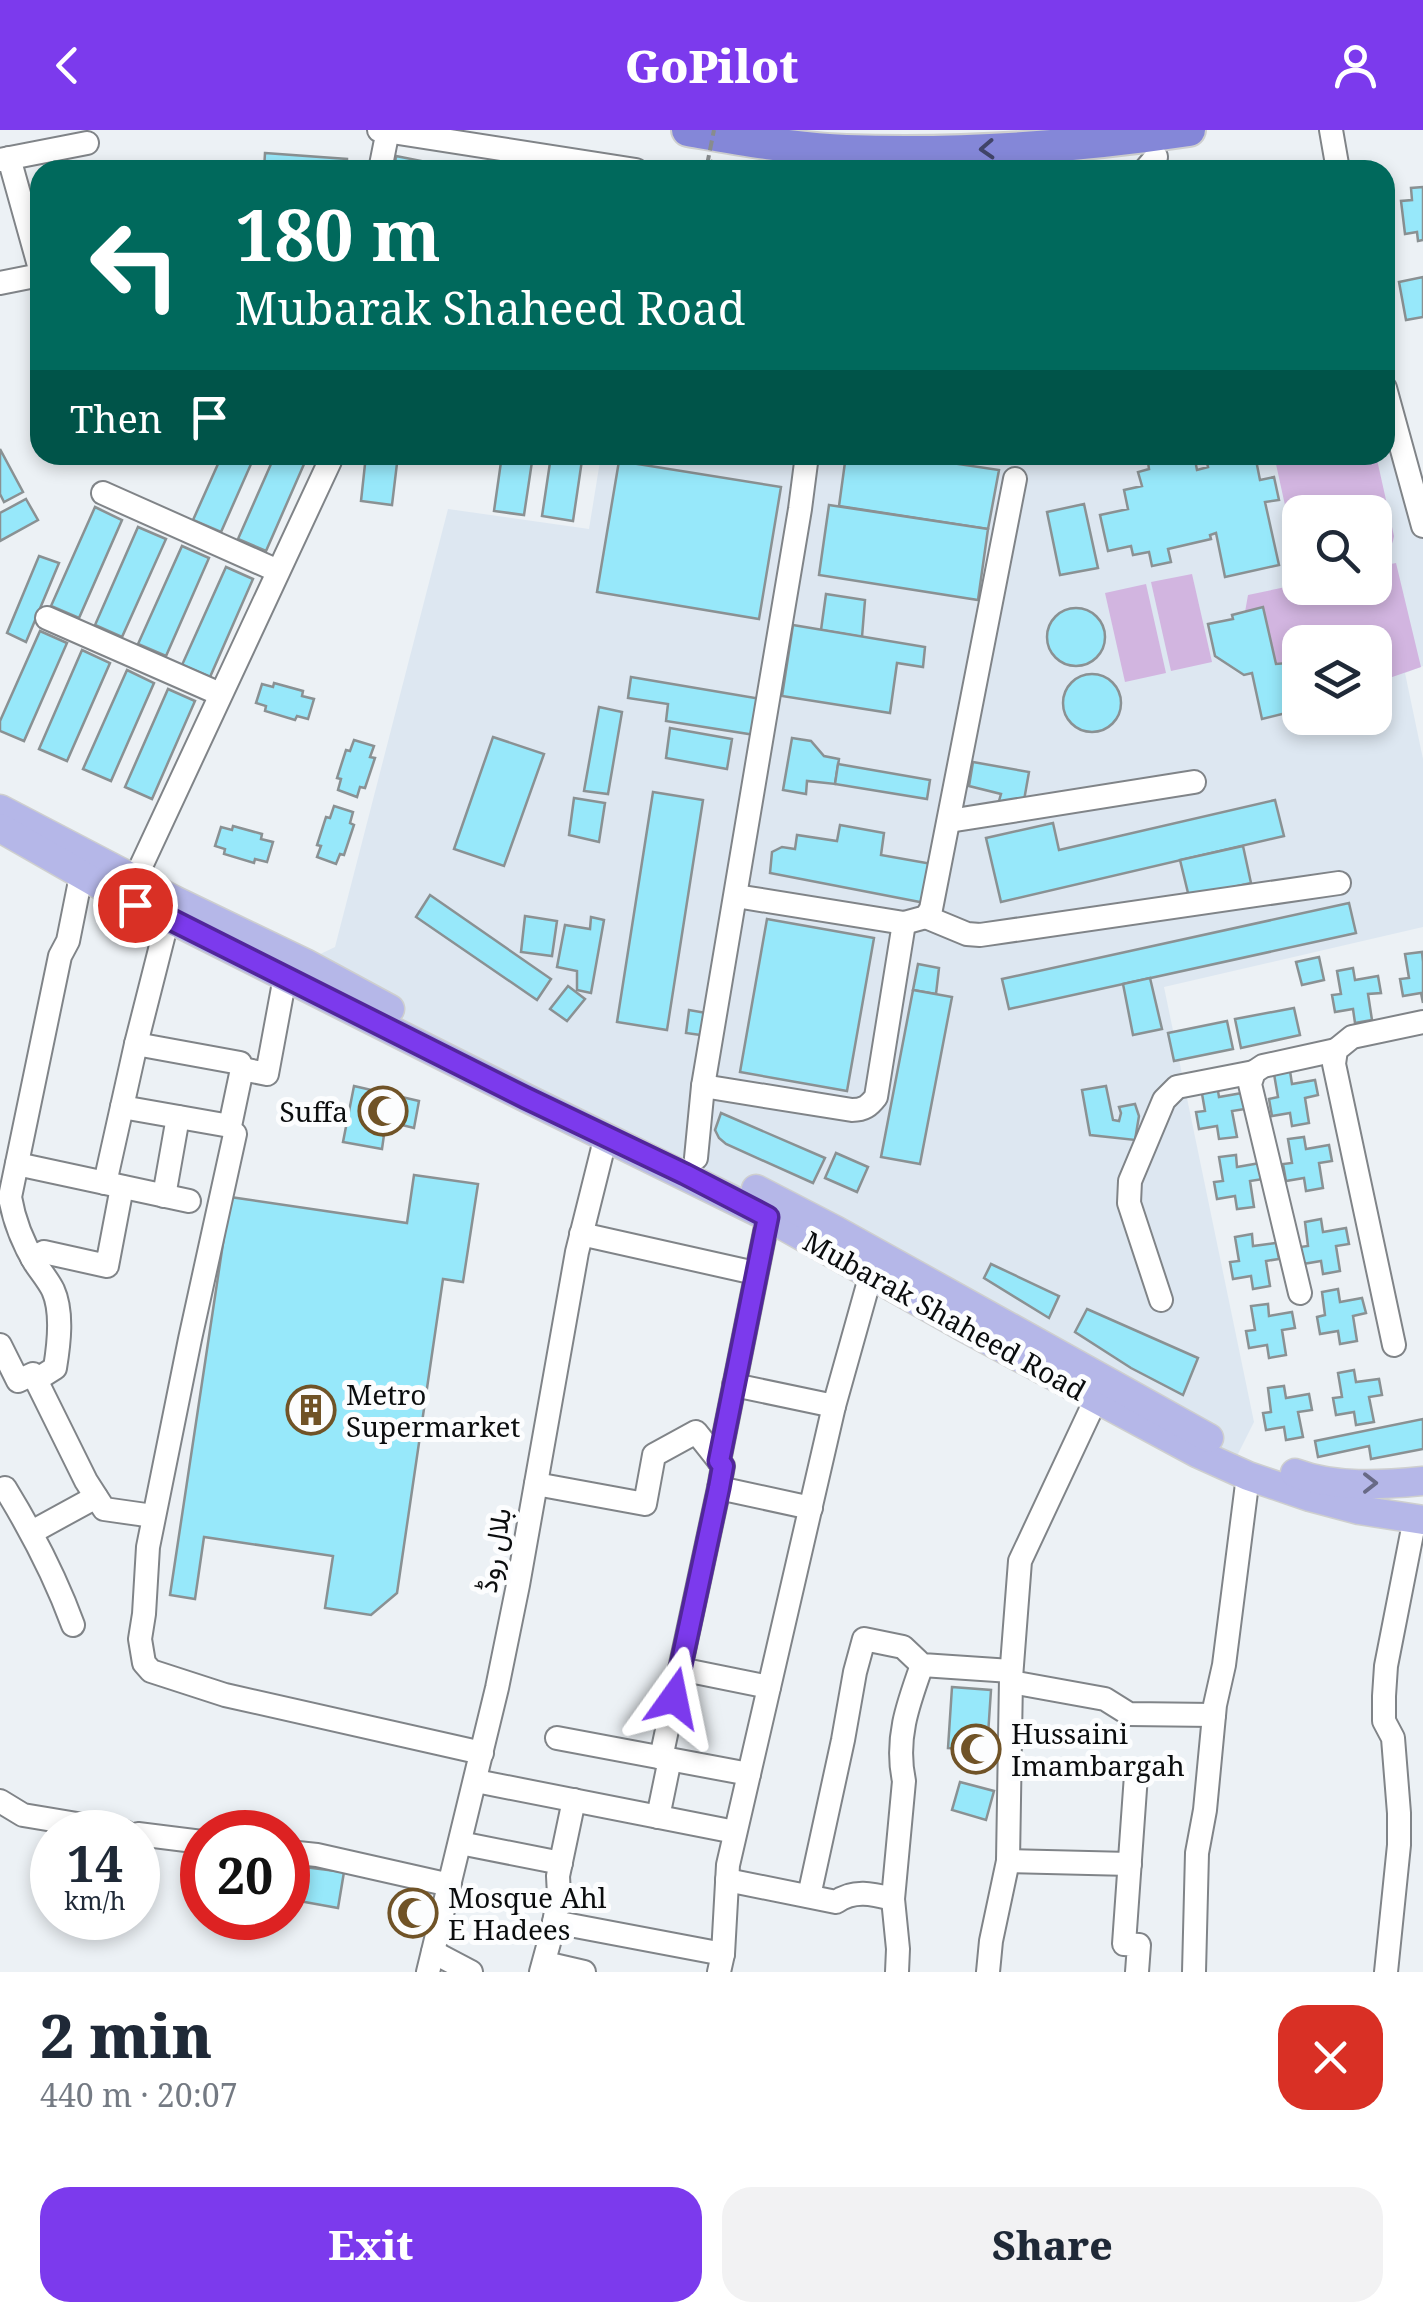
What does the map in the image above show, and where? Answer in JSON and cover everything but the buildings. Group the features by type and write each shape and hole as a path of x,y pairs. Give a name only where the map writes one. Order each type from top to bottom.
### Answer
{"highway":[{"path":"688,130 843,160 1112,142 1188,130"}],"main road":[{"name":"Mubarak Shaheed Road","path":"0,809 15,835 81,876 768,1217 1196,1453 1310,1497 1419,1519"},
{"name":"Mubarak Shaheed Road","path":"15,835 135,879 453,1043 696,1158 837,1231 1237,1452 1328,1482 1423,1481"}],"street":[{"path":"379,130 574,160"},
{"path":"382,160 388,130"},
{"path":"1331,130 1336,160"},
{"path":"30,240 5,159 87,143"},
{"path":"0,283 30,275"},
{"path":"1395,424 1423,526"},
{"path":"135,879 328,465"},
{"path":"696,1158 703,1086 806,465"},
{"path":"703,1086 852,1110 870,1105 876,1096 915,920 932,909 1015,480"},
{"path":"102,493 278,572"},
{"path":"47,618 220,694"},
{"path":"949,821 1194,782"},
{"path":"36,1380 55,1368 59,1345 54,1292 32,1258 13,1216 10,1178 81,876"},
{"path":"736,896 915,920 980,935 1339,882"},
{"path":"32,1258 44,1252 106,1266 122,1107 168,918"},
{"path":"242,1070 267,1074 285,977"},
{"path":"1160,1300 1129,1203 1130,1181 1164,1100 1177,1087 1254,1072 1262,1066 1336,1050 1352,1037 1423,1022"},
{"path":"122,1107 230,1126 242,1070 240,1063 136,1044"},
{"path":"1336,1050 1334,1064 1394,1345"},
{"path":"1254,1072 1250,1084 1300,1293"},
{"path":"164,1196 178,1117"},
{"path":"235,1134 153,1516 140,1639 144,1663 151,1672 225,1695 482,1753"},
{"name":"بلال روڈ","path":"430,1962 476,1781 518,1585 582,1234 606,1136"},
{"path":"10,1178 114,1185 189,1201"},
{"path":"719,1461 768,1217"},
{"path":"582,1234 756,1273"},
{"path":"554,1922 721,1963 728,1865 834,1406 870,1274"},
{"path":"0,1345 18,1382 33,1374 104,1509 153,1516"},
{"path":"734,1386 834,1406"},
{"path":"988,1972 1008,1861 1011,1676 1020,1561 1096,1399"},
{"path":"536,1484 644,1504 654,1455 696,1432 723,1466 680,1669 658,1817"},
{"path":"1194,1972 1198,1853 1248,1476"},
{"path":"0,1490 5,1488 32,1532 73,1624"},
{"path":"719,1488 811,1508"},
{"path":"32,1532 96,1497"},
{"path":"1386,1972 1400,1813 1393,1738 1384,1720 1386,1666 1419,1519"},
{"path":"809,1896 864,1639 903,1647 922,1665 1011,1676 1105,1698 1129,1714 1214,1714"},
{"path":"897,1972 893,1899 904,1780 901,1734 922,1665"},
{"path":"680,1669 769,1687"},
{"path":"557,1738 749,1774"},
{"path":"1136,1775 1124,1944 1139,1945 1137,1972"},
{"path":"476,1781 736,1832"},
{"path":"574,1800 543,1967 584,1972"},
{"path":"0,1801 30,1816"},
{"path":"460,1843 561,1862"},
{"path":"310,1854 450,1885"},
{"path":"1008,1861 1130,1864"},
{"path":"727,1880 836,1902 846,1895 860,1894 893,1899"},
{"path":"430,1962 471,1972"}],"path":[{"path":"710,160 714,130"}],"shaded area":[{"path":"1395,423 1423,524 1423,666 1405,673 1423,759 1423,927 1164,987 1254,1422 1236,1458 1101,1389 692,1163 289,969 335,947 448,509 589,529 599,465 1395,465"},
{"path":"1276,465 1378,465 1385,495 1283,495"},
{"path":"1396,563 1421,667 1392,677 1392,625 1282,625 1282,664 1276,664 1263,608 1245,612 1248,595 1282,588 1282,605 1392,605 1392,564"},
{"path":"1192,574 1212,662 1171,671 1151,582"},
{"path":"1146,584 1166,673 1125,682 1105,593"}],"place":[{"name":"Suffa","path":"383,1111"},
{"name":"Metro Supermarket","path":"311,1410"},
{"name":"Hussaini Imambargah","path":"976,1749"},
{"name":"Mosque Ahl E Hadees","path":"413,1913"}],"route":[{"path":"135,905 768,1217 719,1461 723,1466 719,1488 674,1698"}]}
